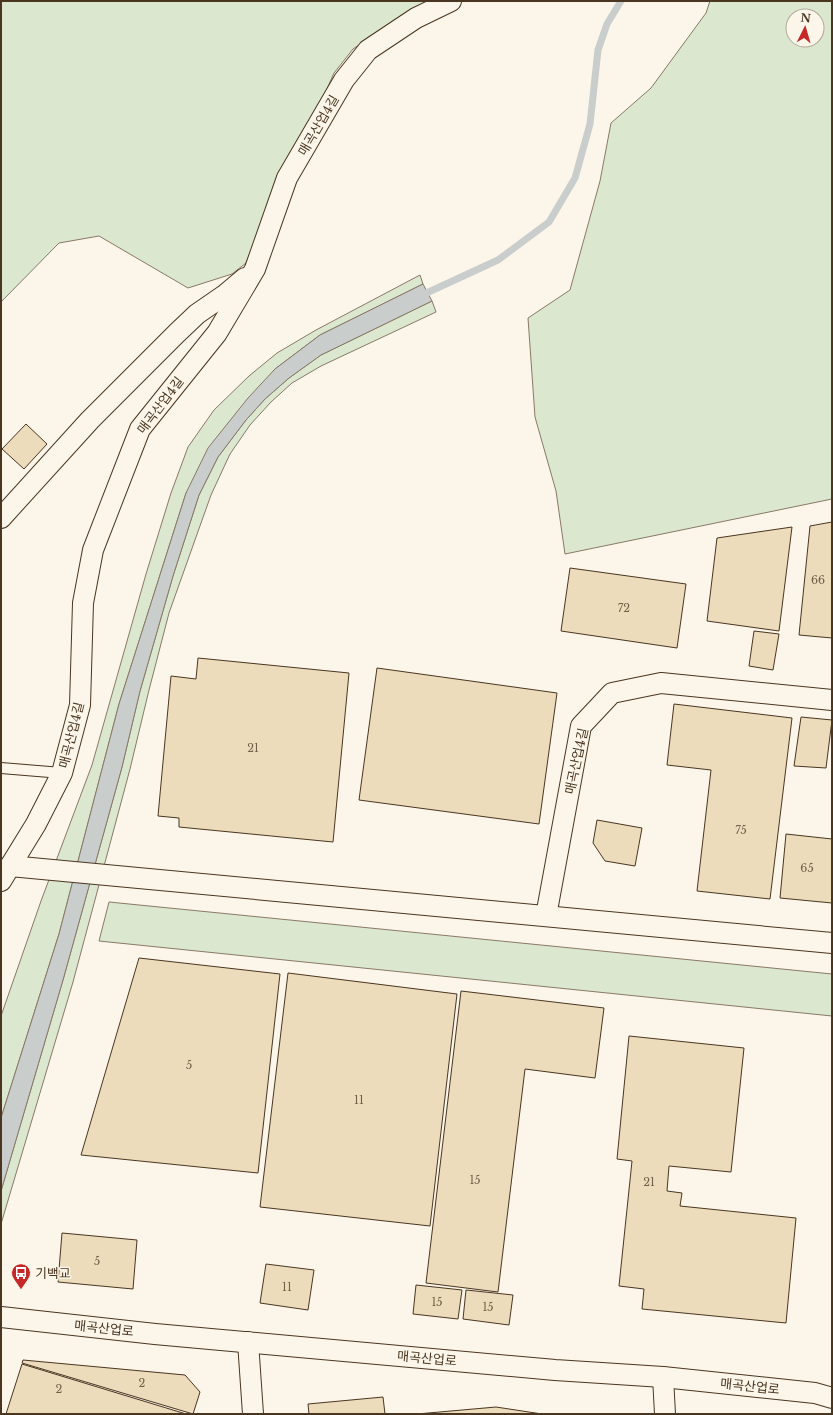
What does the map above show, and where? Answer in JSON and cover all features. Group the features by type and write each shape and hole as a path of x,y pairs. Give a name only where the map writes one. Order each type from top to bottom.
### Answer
{"street":[{"name":"매곡산업4길","path":"5,874 36,824 62,774 80,705 83,603 93,550 140,429 217,333 255,269 287,178 344,80 368,50 416,18 451,1"},
{"path":"1,518 90,420 177,333 197,314 226,294 255,269"},
{"name":"매곡산업4길","path":"546,916 581,726 612,693 661,683 832,700"},
{"path":"5,874 33,868 832,943"},
{"name":"매곡산업로","path":"1,1317 248,1342 555,1370 663,1377 815,1394 832,1398"},
{"path":"248,1342 253,1414"},
{"path":"663,1377 665,1414"}],"lane":[{"path":"1,768 62,774"}],"green space":[{"path":"1,1 430,1 412,10 353,49 334,73 305,138 260,229 246,263 232,274 188,288 99,236 59,243 1,302"},
{"path":"710,1 832,1 832,499 565,554 556,491 535,417 528,318 570,290 600,181 611,123 651,88 706,13"},
{"path":"420,275 423,284 320,335 275,369 186,493 119,704 59,934 1,1118 1,1016 41,901 92,765 146,574 171,493 188,447 214,410 249,376 277,353 316,330"},
{"path":"432,301 436,312 321,366 292,383 271,402 250,425 230,454 211,495 169,613 130,769 73,982 1,1224 1,1191 63,980 122,767 140,691 173,576 199,495 218,457 246,420 265,399 289,378 321,355"},
{"path":"109,902 832,974 832,1016 99,941"}],"shaded area":[{"path":"423,284 432,301 321,355 289,378 265,399 246,420 218,457 199,495 173,576 140,691 122,767 63,980 1,1191 1,1118 59,934 119,704 186,493 208,448 248,398 275,369 320,335"}],"building":[{"path":"26,424 47,444 24,469 2,449"},
{"path":"832,522 832,638 799,635 810,526"},
{"path":"792,527 779,631 707,621 717,538"},
{"path":"570,568 686,584 677,648 561,631"},
{"path":"754,631 779,634 773,670 749,666"},
{"path":"198,658 349,673 333,842 179,827 179,818 158,816 171,676 196,679"},
{"path":"377,668 557,693 539,824 359,800"},
{"path":"674,704 792,718 770,899 697,891 711,770 667,765"},
{"path":"801,717 832,720 826,768 794,766"},
{"path":"597,820 642,828 635,866 605,861 593,843"},
{"path":"786,834 832,839 832,903 780,898"},
{"path":"139,958 280,974 258,1173 81,1155"},
{"path":"288,973 457,994 430,1226 260,1207"},
{"path":"461,991 604,1008 595,1078 525,1069 498,1292 426,1283"},
{"path":"629,1036 744,1048 731,1172 669,1166 667,1191 682,1193 680,1206 796,1218 786,1323 642,1309 644,1289 619,1286 632,1161 617,1159"},
{"path":"62,1233 137,1240 133,1289 58,1282"},
{"path":"266,1264 314,1270 308,1310 260,1303"},
{"path":"416,1285 462,1290 458,1319 413,1314"},
{"path":"466,1290 513,1295 509,1325 463,1319"},
{"path":"23,1360 185,1375 200,1392 193,1414 22,1363"},
{"path":"22,1364 186,1414 6,1414"},
{"path":"383,1397 385,1414 309,1414 308,1404"},
{"path":"496,1407 542,1414 417,1414"}],"waterway":[{"path":"420,296 498,260 549,222 575,178 590,124 598,50 607,24 621,1"}],"place":[{"name":"기백교","path":"21,1290"}]}
